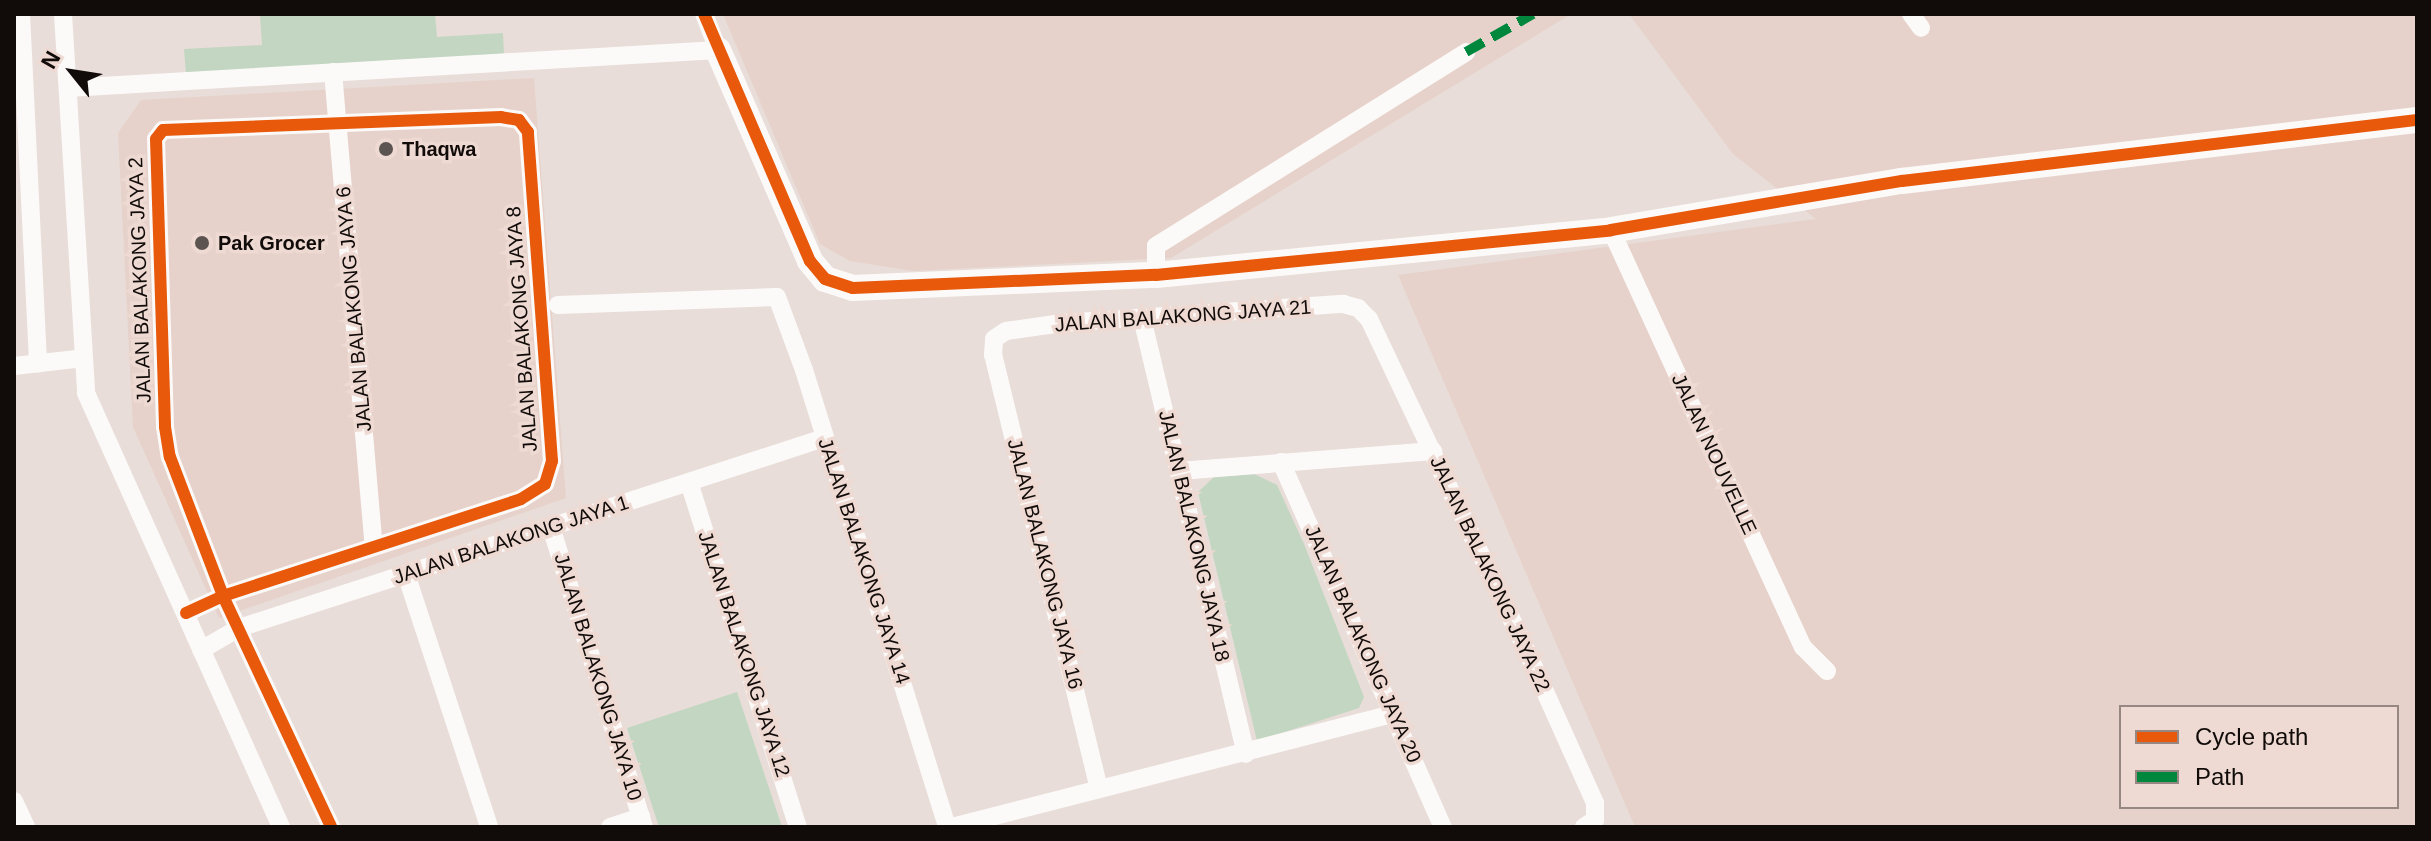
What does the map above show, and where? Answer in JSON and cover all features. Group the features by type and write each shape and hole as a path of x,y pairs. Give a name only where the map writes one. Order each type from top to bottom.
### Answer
{"street":[{"path":"21,14 38,364"},
{"path":"63,14 86,393 281,827"},
{"path":"704,14 810,261 825,279 853,288 1156,275 1611,230 1902,181 2417,120"},
{"path":"68,88 718,50"},
{"path":"1156,275 1156,246 1466,52"},
{"name":"JALAN BALAKONG JAYA 6","path":"333,72 374,546"},
{"name":"JALAN BALAKONG JAYA 2","path":"239,628 223,596 170,457 165,427 156,139 163,130 501,117 519,120"},
{"name":"JALAN BALAKONG JAYA 8","path":"186,613 223,596 521,499 545,484 552,461 528,132 519,120"},
{"name":"JALAN NOUVELLE","path":"1611,230 1803,647 1827,671"},
{"name":"JALAN BALAKONG JAYA 14","path":"558,305 777,297 950,827"},
{"name":"JALAN BALAKONG JAYA 21","path":"994,339 1006,331 1020,329 1343,304 1358,308 1369,319"},
{"name":"JALAN BALAKONG JAYA 18","path":"1142,318 1246,754"},
{"name":"JALAN BALAKONG JAYA 22","path":"1369,319 1595,803 1595,820 1584,827"},
{"name":"JALAN BALAKONG JAYA 16","path":"994,339 993,355 1099,789"},
{"path":"14,366 84,358"},
{"name":"JALAN BALAKONG JAYA 1","path":"201,650 239,628 824,438"},
{"path":"1179,471 1433,451"},
{"name":"JALAN BALAKONG JAYA 20","path":"1281,462 1443,827"},
{"name":"JALAN BALAKONG JAYA 12","path":"689,482 798,827"},
{"name":"JALAN BALAKONG JAYA 10","path":"551,527 643,822"},
{"path":"406,574 489,827"},
{"path":"239,628 331,827"},
{"path":"950,827 1246,754 1395,713"},
{"path":"14,801 26,827"},
{"path":"610,827 643,822"}],"shaded area":[{"path":"723,14 1571,14 1171,258 913,271 850,261 820,244"},
{"path":"1629,14 2417,14 2417,827 1635,827 1398,275 1816,219 1733,154"},
{"path":"534,78 566,498 219,618 133,427 118,133 141,100"}],"green space":[{"path":"260,14 435,14 437,37 503,33 504,56 186,74 184,49 262,45"},
{"path":"1254,474 1277,485 1304,544 1364,697 1359,708 1257,741 1198,492 1214,477"},
{"path":"737,692 782,827 659,827 627,728"}],"marked path":[{"path":"1466,52 1533,14"}],"cycle path":[{"path":"704,14 810,261 825,279 853,288 1156,275 1611,230 1902,181 2417,120"},
{"path":"186,613 223,596 521,499 545,484 552,461 528,132 519,120 501,117 163,130 156,139 165,427 170,457 223,596 331,827"}],"place":[{"name":"Thaqwa","path":"386,149"},
{"name":"Pak Grocer","path":"202,243"}]}
